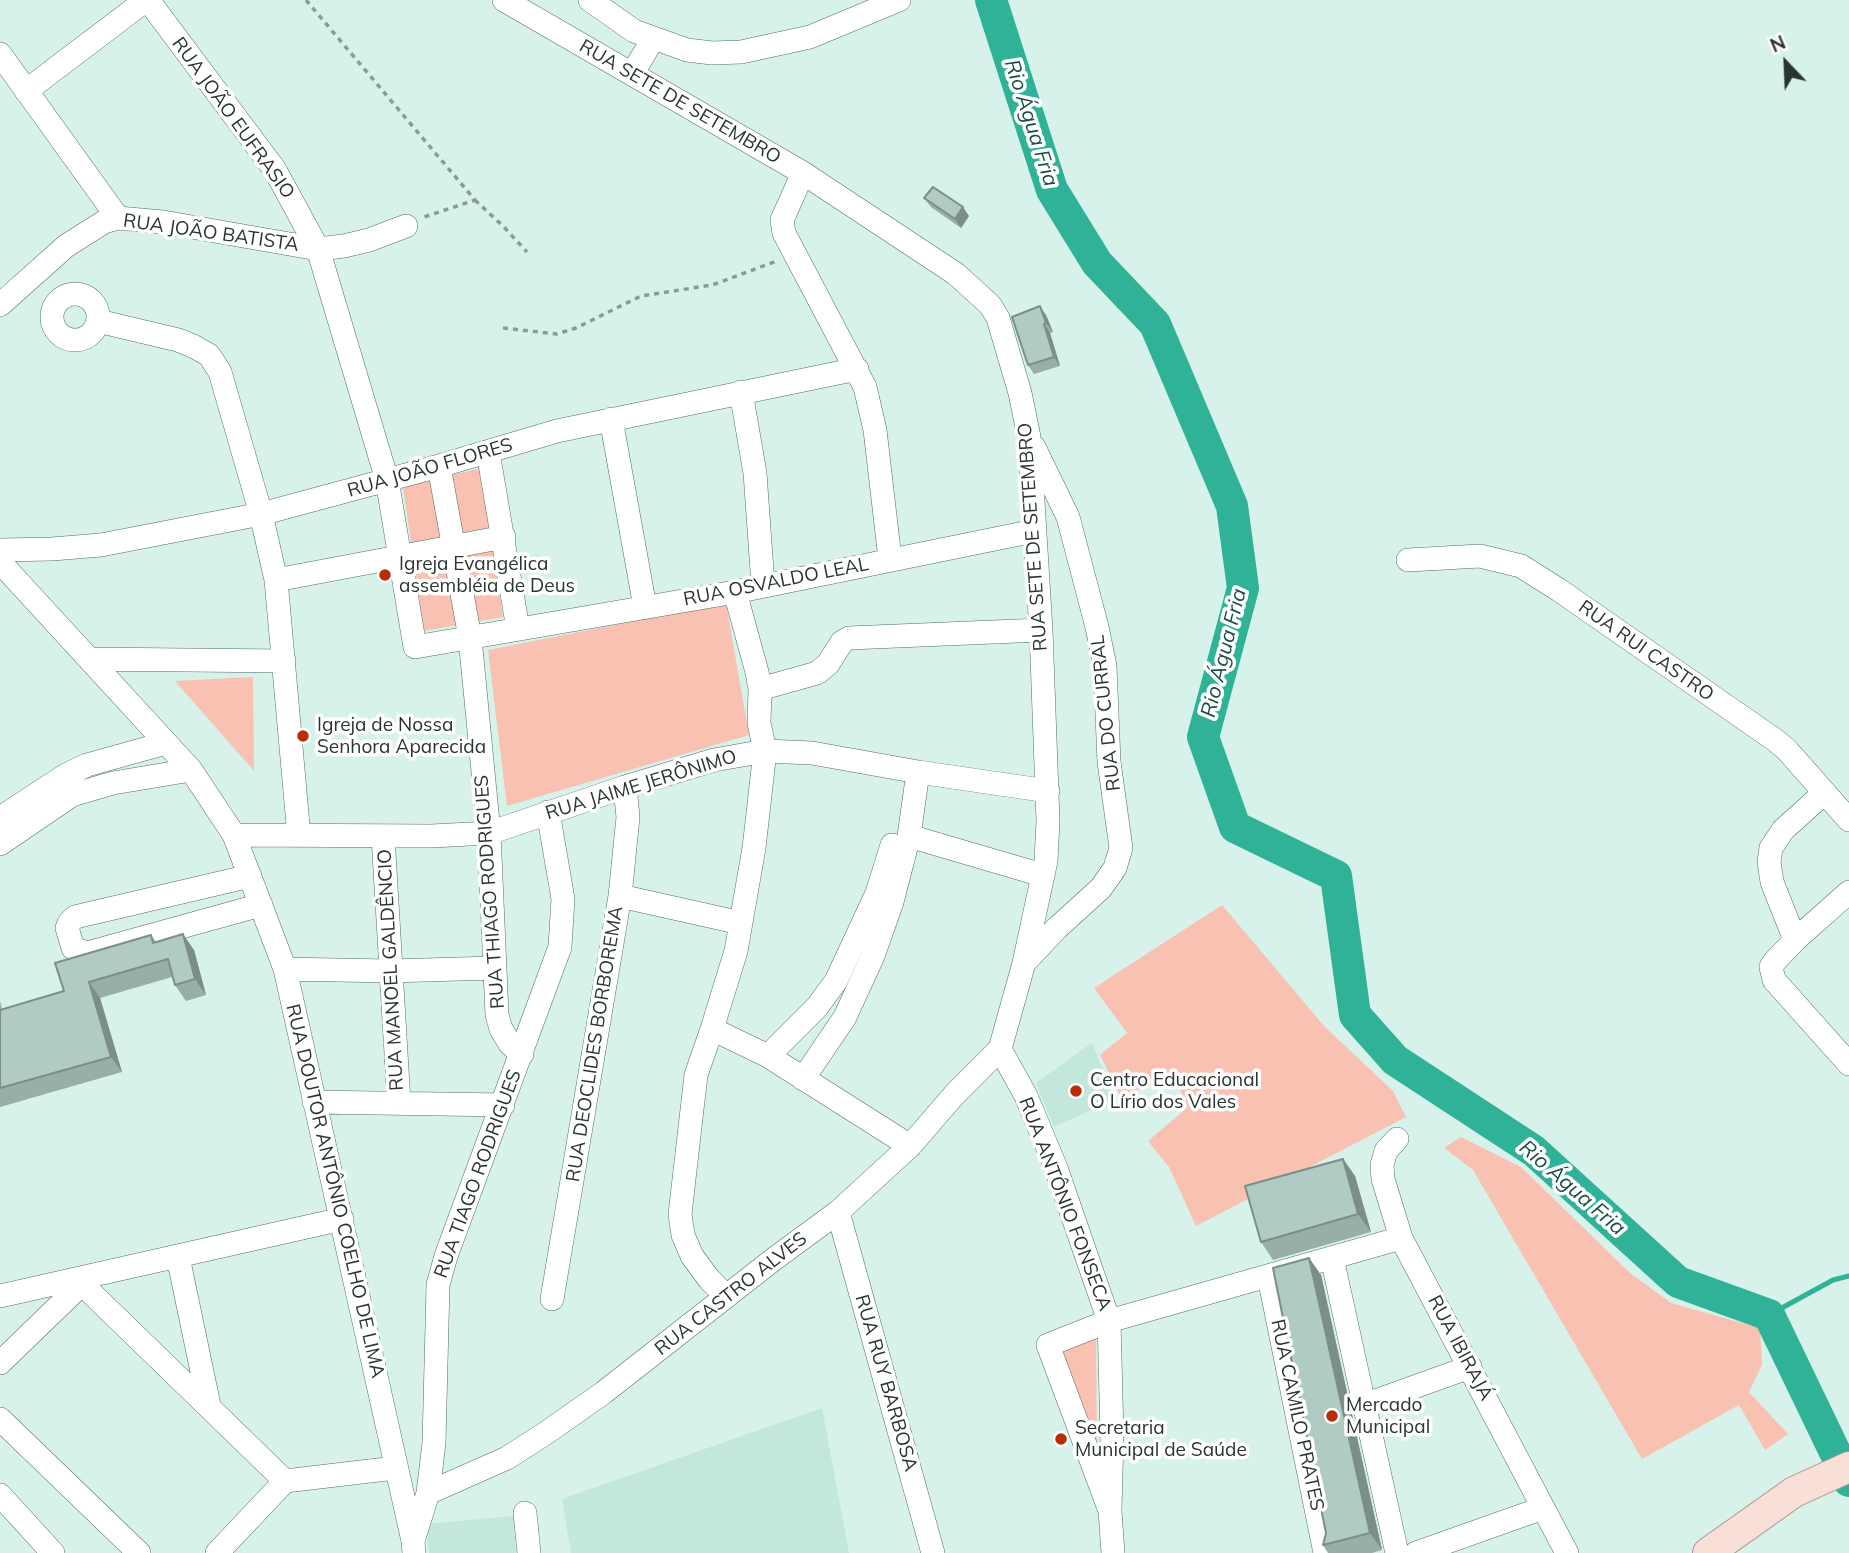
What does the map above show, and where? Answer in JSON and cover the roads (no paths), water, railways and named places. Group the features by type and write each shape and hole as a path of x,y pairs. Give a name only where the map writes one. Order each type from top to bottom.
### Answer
{"main road":[{"path":"1708,1553 1794,1492 1839,1471"}],"street":[{"path":"26,91 147,0"},
{"name":"RUA JOÃO EUFRASIO","path":"147,0 275,170 318,249 387,480 398,558"},
{"name":"RUA SETE DE SETEMBRO","path":"504,0 803,173 956,274 990,305 998,318 1020,393 1029,438 1048,791 1046,848 1042,874 1024,963 1000,1049"},
{"path":"590,0 634,31 687,50 712,53 741,52 810,37 894,2"},
{"path":"632,74 653,39"},
{"path":"0,54 118,218"},
{"path":"803,173 782,220 784,233 858,369 871,405 890,559"},
{"name":"RUA JOÃO BATISTA","path":"0,305 66,246 104,222 118,218 163,222 318,249 369,240 406,226"},
{"path":"98,321 178,340 209,355 224,381 261,514 276,580 299,836"},
{"name":"RUA JOÃO FLORES","path":"0,550 101,545 261,514 557,431 858,369"},
{"path":"741,392 755,473 763,585"},
{"path":"611,419 645,607"},
{"name":"RUA DO CURRAL","path":"1024,963 1056,928 1101,888 1115,868 1121,848 1109,762 1104,666 1097,627 1068,517 1029,438"},
{"path":"488,452 518,629"},
{"name":"RUA THIAGO RODRIGUES","path":"439,466 470,638 489,833 498,1015 510,1044 522,1054"},
{"name":"RUA OSVALDO LEAL","path":"398,558 415,648 735,592 1034,531"},
{"path":"276,580 504,537"},
{"name":"RUA RUI CASTRO","path":"1408,560 1480,556 1521,566 1775,740 1849,820"},
{"path":"0,562 89,659 284,661"},
{"path":"726,1296 692,1256 683,1236 680,1214 696,1074 736,951 754,848 765,751 760,723 760,689 735,592"},
{"path":"760,689 817,673 828,664 842,642 849,638 1041,630"},
{"name":"RUA DOUTOR ANTÔNIO COELHO DE LIMA","path":"89,659 191,770 234,835 285,969 414,1547"},
{"path":"0,818 66,775 87,765 166,743"},
{"name":"RUA JAIME JERÔNIMO","path":"234,835 383,836 489,833 714,760 765,751 812,753 1048,791"},
{"path":"0,844 80,792 113,783 191,770"},
{"path":"803,1079 845,1017 892,902 909,836 913,771"},
{"path":"768,1056 824,999 836,981 880,884 913,771"},
{"name":"RUA DEOCLIDES BORBOREMA","path":"552,1299 620,896 628,817 625,787"},
{"path":"1795,940 1772,882 1769,862 1771,848 1783,830 1824,793"},
{"name":"RUA TIAGO RODRIGUES","path":"414,1547 428,1493 434,1443 438,1285 446,1256 560,947 563,899 548,812"},
{"name":"RUA MANOEL GALDÊNCIO","path":"383,836 399,1103"},
{"path":"909,836 1042,874"},
{"path":"250,876 75,917 67,928 74,948 87,953 261,905"},
{"path":"1849,892 1795,940 1771,967 1774,981 1849,1064"},
{"path":"620,896 741,923"},
{"path":"157,898 165,932"},
{"path":"285,969 390,971 494,968"},
{"path":"712,1029 768,1056 910,1146"},
{"name":"RUA CASTRO ALVES","path":"428,1493 507,1458 546,1433 838,1212 910,1146 955,1094 1000,1049"},
{"name":"RUA ANTÔNIO FONSECA","path":"1000,1049 1026,1096 1056,1168 1109,1321 1112,1436 1110,1511"},
{"path":"314,1102 503,1105"},
{"name":"RUA IBIRAJÁ","path":"1397,1139 1387,1151 1382,1165 1383,1179 1401,1238 1567,1553"},
{"name":"RUA RUY BARBOSA","path":"838,1212 933,1553"},
{"path":"0,1296 85,1281 342,1219"},
{"path":"1113,1553 1110,1511 1048,1345 1109,1321 1401,1238"},
{"path":"178,1257 209,1405"},
{"path":"1332,1258 1397,1553"},
{"name":"RUA CAMILO PRATES","path":"1269,1277 1325,1553"},
{"path":"0,1363 85,1281"},
{"path":"85,1281 285,1481"},
{"path":"1364,1405 1470,1367"},
{"path":"0,1419 139,1553"},
{"path":"217,1553 285,1481 396,1468"},
{"path":"0,1494 53,1553"},
{"path":"1416,1553 1543,1508"},
{"path":"525,1513 529,1553"}],"waterway":[{"name":"Rio Água Fria","path":"991,0 1052,190 1097,263 1155,324 1232,506 1243,588 1203,737 1235,827 1336,876 1355,1015 1395,1060 1534,1151 1678,1282 1769,1315 1849,1481"},
{"path":"1769,1315 1833,1280 1849,1276"}],"place":[{"name":"Igreja Evangélica assembléia de Deus","path":"385,575"},
{"name":"Igreja de Nossa Senhora Aparecida","path":"303,736"},
{"name":"Centro Educacional O Lírio dos Vales","path":"1076,1091"},
{"name":"Mercado Municipal","path":"1332,1416"},
{"name":"Secretaria Municipal de Saúde","path":"1061,1439"}]}
